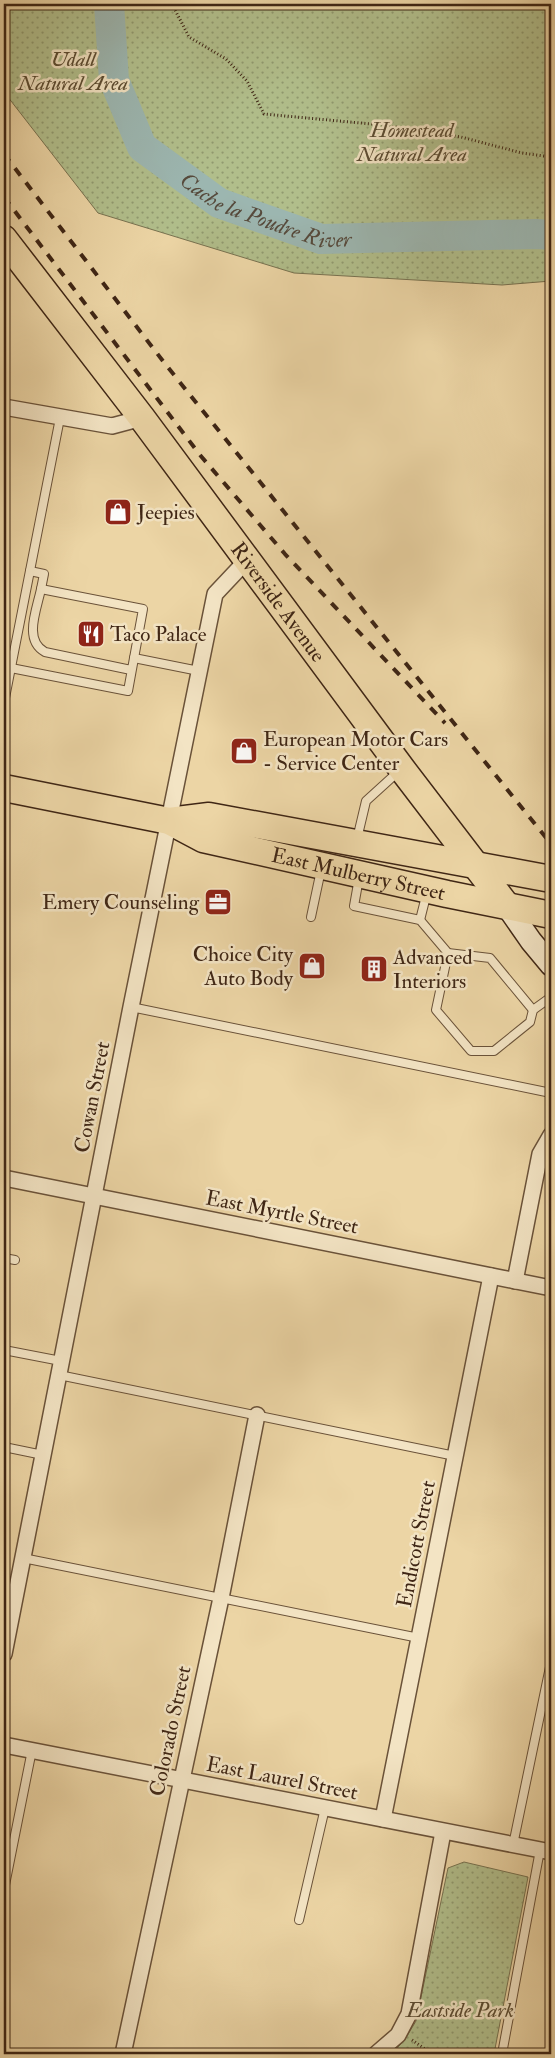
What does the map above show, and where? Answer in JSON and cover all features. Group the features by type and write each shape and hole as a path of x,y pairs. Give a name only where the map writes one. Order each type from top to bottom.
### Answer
{"highway":[{"name":"Riverside Avenue","path":"4,240 142,418 402,769 506,905"},
{"name":"East Mulberry Street","path":"4,788 168,821 203,839 551,915"},
{"name":"East Mulberry Street","path":"168,821 209,816 551,879"}],"main road":[{"name":"Riverside Avenue","path":"506,905 531,941 551,965"}],"street":[{"path":"4,407 112,426 142,418"},
{"name":"Cowan Street","path":"4,1654 168,821 215,594 247,560"},
{"path":"515,1281 540,1154 551,1135"},
{"name":"East Myrtle Street","path":"4,1178 551,1288"},
{"name":"Endicott Street","path":"383,1819 491,1276"},
{"name":"Colorado Street","path":"123,2054 221,1598 257,1415"},
{"name":"East Laurel Street","path":"4,1745 546,1851"},
{"path":"376,2054 398,2035 409,2014 444,1832"}],"lane":[{"path":"4,703 60,418"},
{"path":"30,571 44,574 32,632 34,641 39,649 45,652 131,670"},
{"path":"11,668 128,691 143,609 41,589"},
{"path":"134,658 199,671"},
{"path":"356,844 366,801 402,769"},
{"path":"311,917 322,865"},
{"path":"360,874 354,906 420,920 448,953 490,958 533,1010"},
{"path":"420,920 427,889"},
{"path":"448,953 436,1010 471,1052 494,1051 530,1022 533,1010 551,996"},
{"path":"131,1007 551,1093"},
{"path":"4,1258 14,1260"},
{"path":"4,1350 60,1368 257,1415 455,1456"},
{"path":"4,1447 43,1455"},
{"path":"22,1558 419,1638"},
{"path":"513,1845 551,1662"},
{"path":"4,1890 32,1750"},
{"path":"299,1920 325,1808"},
{"path":"502,2054 546,1851"}],"path":[{"path":"172,4 189,37 226,58 247,81 264,114 382,125 461,137 522,153 551,157"},
{"path":"398,2035 415,2041 432,2054"}],"green space":[{"name":"Homestead Natural Area","path":"4,4 551,4 551,281 502,285 294,273 98,213 4,92"},
{"name":"Eastside Park","path":"464,1862 528,1877 494,2054 391,2054 404,2041 416,2021 448,1868"}],"waterway":[{"name":"Cache la Poudre River","path":"109,4 114,80 142,147 219,203 321,239 551,235"}],"railway":[{"path":"4,154 166,365 551,844"},
{"path":"4,197 200,455 285,554 445,723"}],"place":[{"name":"Jeepies","path":"118,512"},
{"name":"Taco Palace","path":"91,634"},
{"name":"European Motor Cars - Service Center","path":"244,751"},
{"name":"Emery Counseling","path":"218,902"},
{"name":"Choice City Auto Body","path":"312,966"},
{"name":"Advanced Interiors","path":"374,969"}],"park label":[{"name":"Udall Natural Area","path":"73,71"}]}
